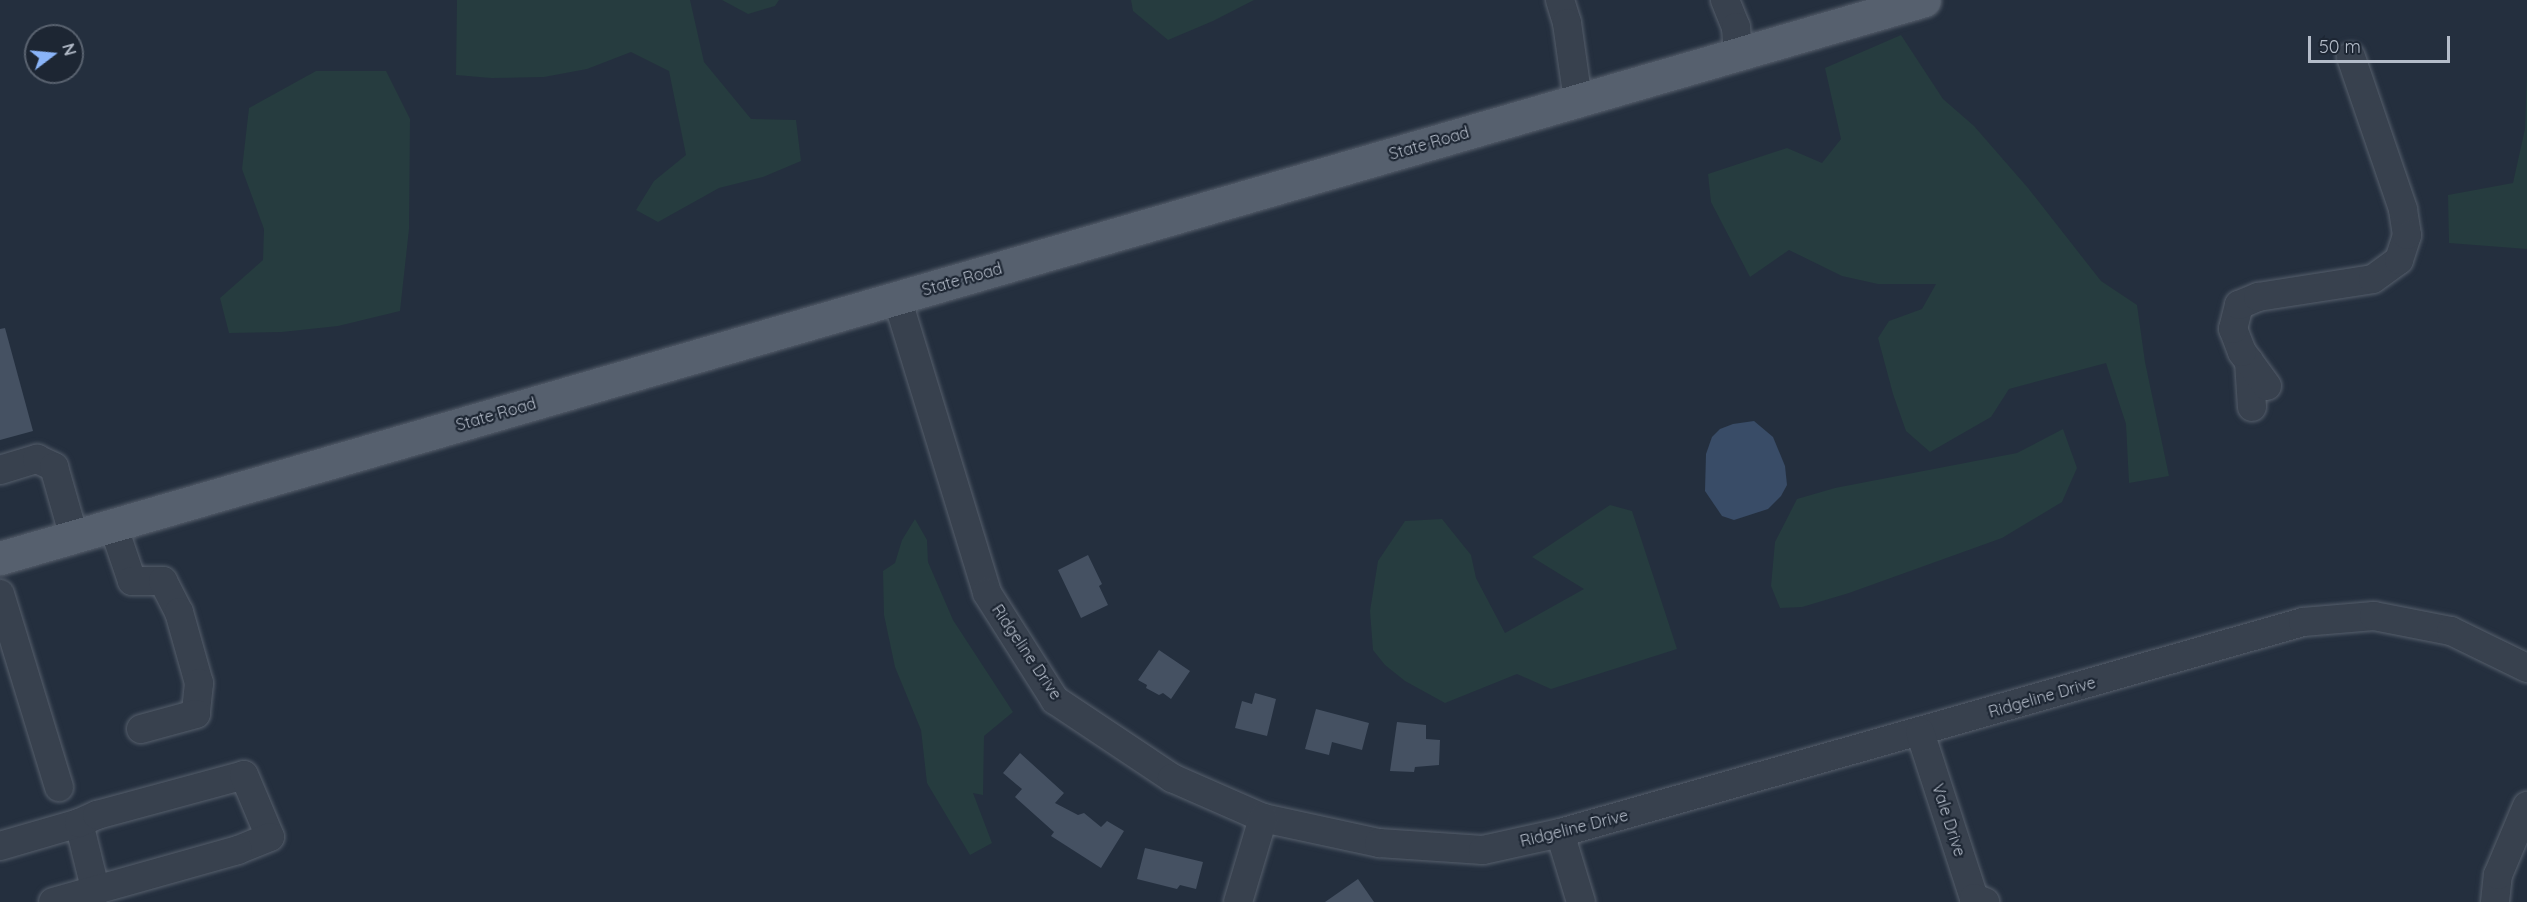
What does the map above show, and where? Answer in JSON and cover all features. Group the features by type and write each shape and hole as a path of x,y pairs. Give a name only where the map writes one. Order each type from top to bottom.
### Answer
{"main road":[{"name":"State Road","path":"0,558 1738,54 1850,10 1924,0"}],"street":[{"path":"1725,0 1736,27 1738,54"},
{"path":"1563,12 1578,100"},
{"path":"2259,396 2248,361 2242,352 2234,329 2239,305 2258,297 2373,279 2399,260 2407,236 2403,209 2352,57"},
{"name":"Ridgeline Drive","path":"897,298 987,593 1055,700 1172,778 1263,818 1379,843 1483,850 1560,833 2303,622 2374,616 2451,631 2527,668"},
{"path":"0,470 37,459 54,467 74,537"},
{"path":"113,525 132,581 163,580 179,612 199,684 196,714 141,729"},
{"path":"0,594 59,787"},
{"name":"Vale Drive","path":"1920,732 1974,898 1985,902"},
{"path":"0,846 79,823 97,815 244,775 270,837 238,850 96,892 53,902"},
{"path":"2495,902 2498,875 2527,806"},
{"path":"1238,902 1263,818"},
{"path":"79,823 96,892"},
{"path":"1560,833 1581,902"}],"green space":[{"path":"457,0 690,0 704,62 751,119 796,120 801,161 763,177 719,188 658,222 636,210 654,181 686,155 669,71 631,52 587,69 544,77 491,78 456,75"},
{"path":"722,0 779,0 775,6 748,14"},
{"path":"1131,0 1254,0 1168,40 1133,11"},
{"path":"1901,35 1943,99 1974,126 2028,188 2101,281 2137,305 2145,362 2169,476 2129,483 2126,424 2106,363 2009,389 1991,417 1930,452 1906,431 1878,338 1889,321 1922,309 1936,284 1878,284 1842,276 1789,250 1750,277 1711,202 1708,174 1787,148 1822,163 1841,139 1825,68"},
{"path":"316,71 386,71 410,119 409,229 400,311 338,326 282,332 229,333 220,298 263,260 264,229 242,169 249,108"},
{"path":"2527,72 2527,249 2449,243 2448,195 2513,183 2525,129"},
{"path":"2063,429 2077,468 2062,502 2002,538 1849,593 1802,607 1780,608 1771,586 1775,542 1797,499 1835,488 2017,453"},
{"path":"1610,505 1632,511 1677,649 1551,689 1517,674 1445,703 1405,681 1385,665 1373,650 1370,611 1378,561 1405,521 1442,519 1471,555 1476,578 1505,633 1584,589 1532,557"},
{"path":"915,519 927,540 928,562 953,620 1013,712 984,736 983,795 973,793 992,843 970,855 927,783 921,730 895,667 884,615 883,571 895,563 902,540"}],"water":[{"path":"1754,421 1773,437 1785,466 1787,485 1781,496 1768,509 1734,520 1722,516 1705,491 1706,454 1712,437 1720,429 1733,424"}],"building":[{"path":"5,328 33,431 0,440 0,329"},
{"path":"1088,555 1102,584 1099,586 1108,605 1081,618 1058,570"},
{"path":"1159,650 1190,671 1171,699 1163,693 1159,695 1146,688 1147,685 1138,680"},
{"path":"1255,693 1276,699 1267,736 1235,728 1242,701 1252,704"},
{"path":"1316,709 1369,723 1362,750 1332,742 1329,755 1305,749"},
{"path":"1397,722 1426,725 1426,739 1440,740 1439,765 1415,767 1414,772 1390,771"},
{"path":"1020,753 1064,793 1055,803 1078,815 1084,813 1101,827 1107,821 1124,831 1101,868 1051,836 1054,832 1015,797 1022,789 1003,773"},
{"path":"1145,848 1203,862 1196,889 1180,885 1177,889 1137,879"},
{"path":"1358,879 1374,902 1325,902"}]}
